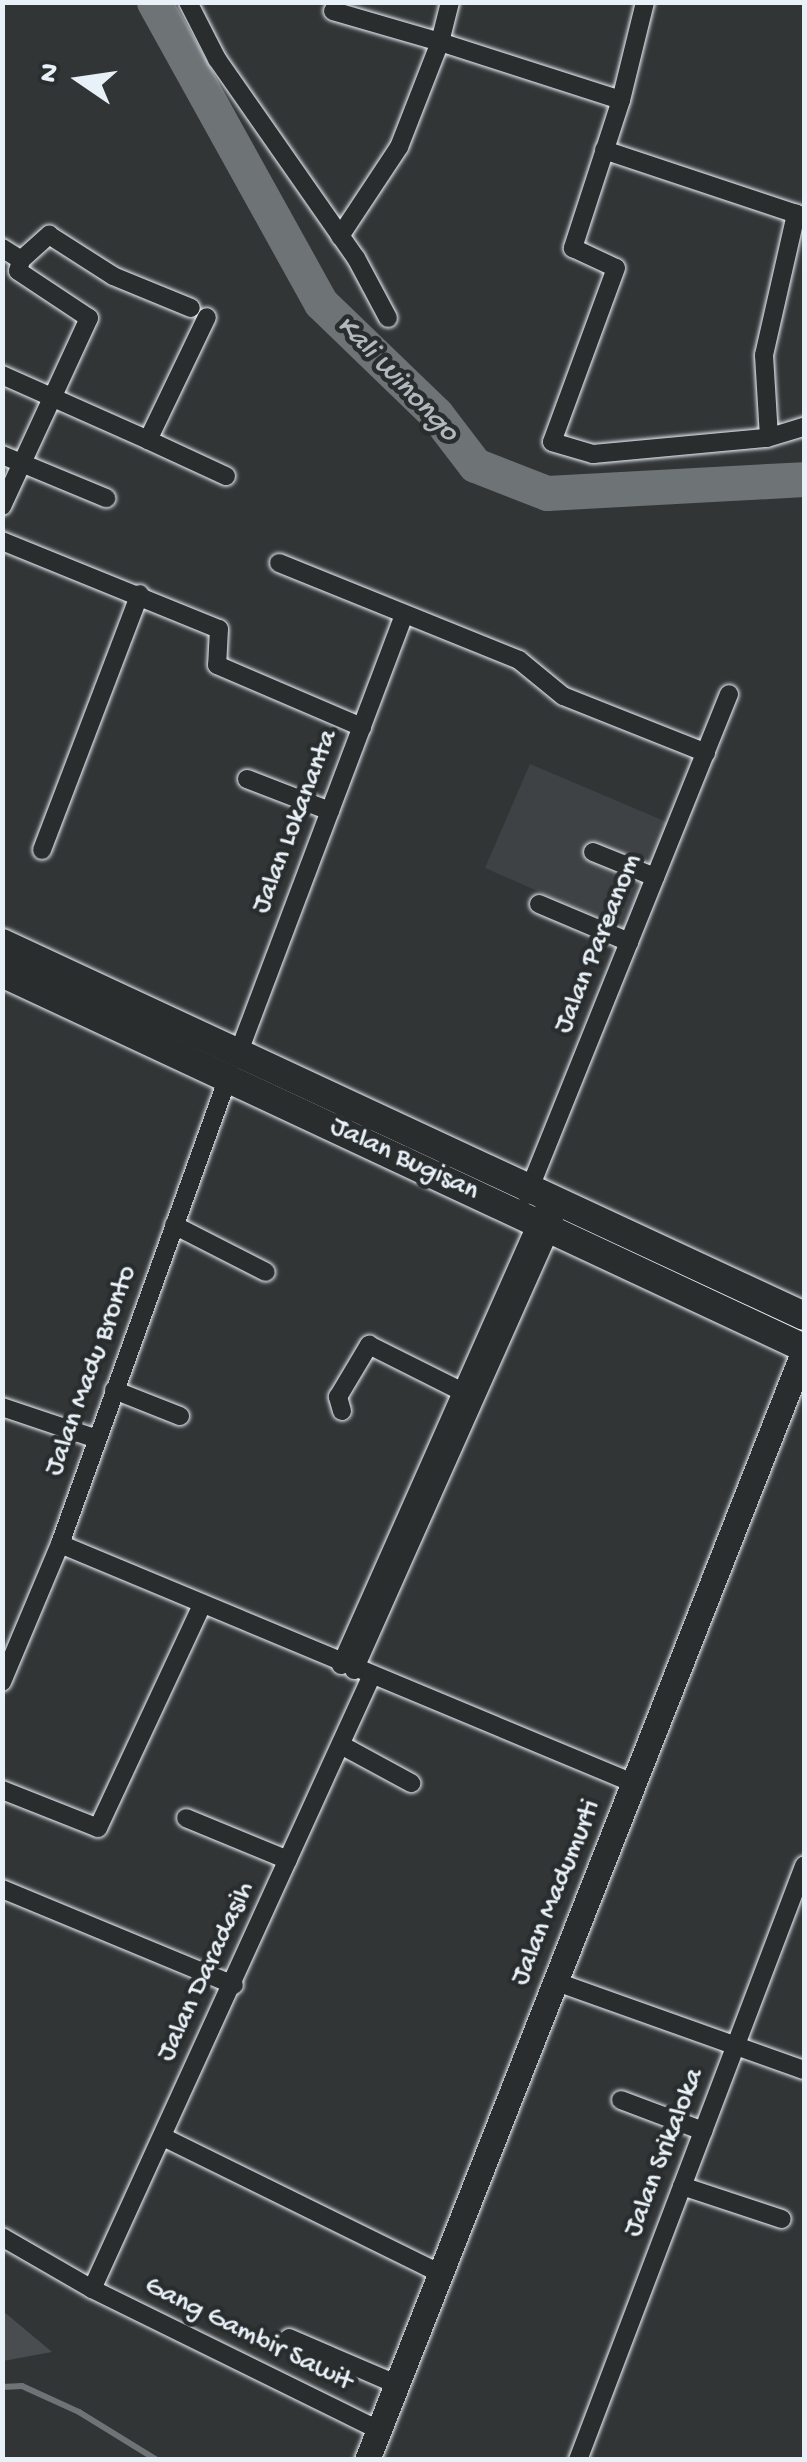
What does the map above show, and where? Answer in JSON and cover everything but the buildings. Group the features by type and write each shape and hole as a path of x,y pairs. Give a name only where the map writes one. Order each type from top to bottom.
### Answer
{"main road":[{"name":"Jalan Bugisan","path":"2,943 240,1049 804,1316"},
{"name":"Jalan Bugisan","path":"2,973 804,1349"},
{"path":"228,1078 240,1049"}],"street":[{"path":"188,2 262,132 340,236 388,318"},
{"path":"340,236 399,147 440,42 450,2"},
{"path":"646,2 621,100 573,248 616,268 552,442 593,454 769,438 804,427"},
{"path":"332,11 621,100"},
{"path":"604,150 800,215 764,355 769,438"},
{"path":"2,506 11,459 89,318 18,271 21,260 49,234 113,276 199,312 148,440"},
{"path":"2,248 21,260"},
{"path":"2,375 226,476"},
{"path":"11,459 106,498"},
{"path":"2,541 219,629 217,664 362,728"},
{"path":"279,563 518,660 562,696 706,753"},
{"path":"42,850 140,594"},
{"name":"Jalan Lokananta","path":"240,1049 404,615"},
{"name":"Jalan Pareanom","path":"548,1195 629,942 729,694"},
{"path":"246,779 330,812"},
{"path":"593,852 656,877"},
{"path":"539,904 629,942"},
{"name":"Jalan Madu Bronto","path":"2,1682 60,1544 228,1078"},
{"name":"Jalan Daradasih","path":"92,2289 340,1745 355,1671 461,1391 548,1195"},
{"name":"Jalan Daradasih","path":"355,1671 535,1222"},
{"path":"174,1226 266,1272"},
{"path":"342,1411 338,1398 369,1345 461,1391"},
{"name":"Jalan Madumurti","path":"366,2460 804,1349"},
{"path":"114,1390 180,1416"},
{"path":"2,1406 96,1439"},
{"path":"60,1544 355,1671 633,1782"},
{"path":"2,1790 98,1828 202,1605"},
{"path":"340,1745 412,1783"},
{"path":"186,1818 288,1860"},
{"name":"Jalan Srikaloka","path":"578,2460 804,1866"},
{"path":"2,1889 234,1984"},
{"path":"554,1981 804,2070"},
{"path":"621,2100 703,2131"},
{"path":"163,2137 439,2273"},
{"path":"682,2186 782,2219"},
{"name":"Gang Gambir Sawit","path":"2,2236 92,2289 379,2430"},
{"path":"289,2338 396,2384"}],"shaded area":[{"path":"530,764 669,823 626,930 485,868"},
{"path":"3,2311 52,2352 3,2361"}],"waterway":[{"name":"Kali Winongo","path":"154,2 321,303 436,414 475,465 547,493 804,479"},
{"path":"2,2387 22,2386 79,2412 157,2460"}]}
